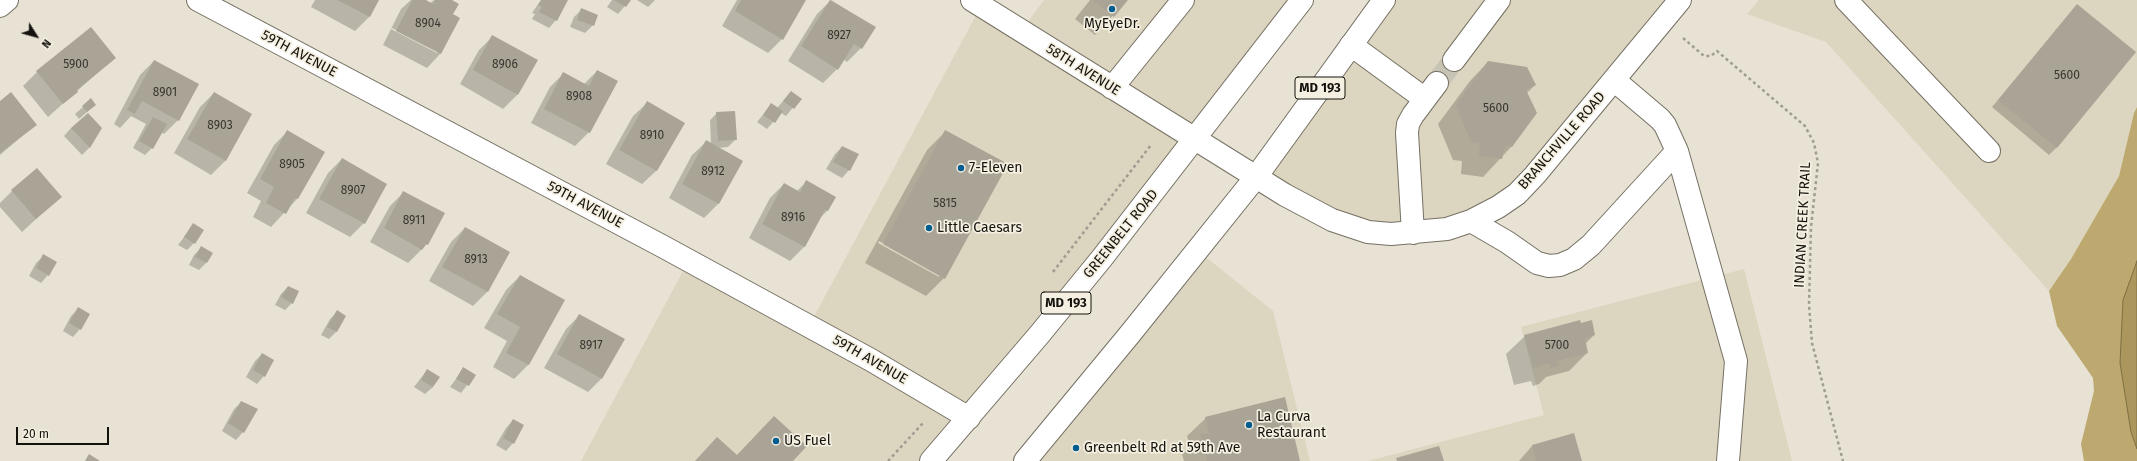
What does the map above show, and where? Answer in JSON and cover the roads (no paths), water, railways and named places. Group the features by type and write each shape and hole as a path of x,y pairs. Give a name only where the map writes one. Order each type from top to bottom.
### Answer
{"street":[{"path":"0,6 7,0"},
{"name":"59TH AVENUE","path":"198,0 662,246 871,360 969,418"},
{"name":"58TH AVENUE","path":"972,0 1195,140"},
{"path":"1112,88 1183,0"},
{"name":"GREENBELT ROAD","path":"931,461 1039,335 1195,140 1302,0"},
{"name":"MD 193","path":"1025,461 1130,334 1256,177 1384,0"},
{"path":"1454,60 1499,0"},
{"name":"BRANCHVILLE ROAD","path":"1195,140 1315,212 1351,226 1368,232 1391,234 1447,229 1471,221 1498,207 1517,194 1535,175 1680,0"},
{"path":"1846,0 1989,151"},
{"path":"1351,45 1431,91 1408,124 1407,133 1413,233"},
{"path":"1614,80 1665,125 1677,151 1736,361 1728,461"},
{"path":"1471,221 1507,242 1537,263 1549,266 1560,265 1574,259 1591,245 1677,151"}],"tunnel":[{"path":"1437,83 1454,60"}],"place":[{"name":"MyEyeDr.","path":"1112,9"},
{"name":"7-Eleven","path":"961,168"},
{"name":"Little Caesars","path":"929,228"},
{"name":"La Curva Restaurant","path":"1249,425"},
{"name":"US Fuel","path":"776,441"},
{"name":"Greenbelt Rd at 59th Ave","path":"1076,448"}]}
